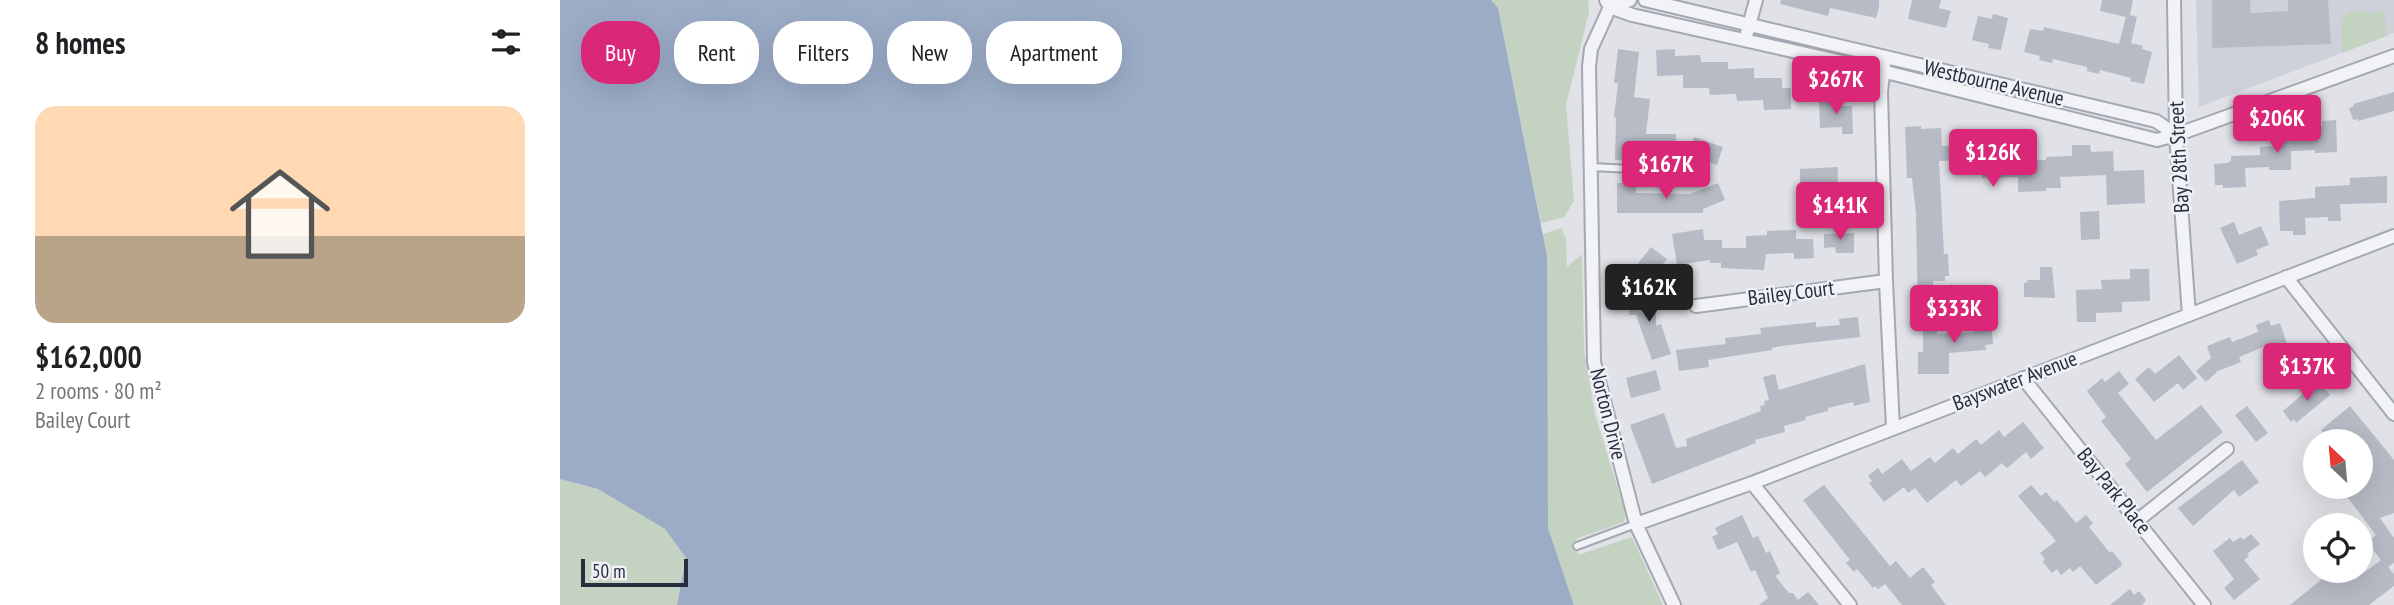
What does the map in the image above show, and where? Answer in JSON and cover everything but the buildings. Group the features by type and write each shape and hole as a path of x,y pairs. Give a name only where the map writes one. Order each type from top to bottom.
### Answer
{"street":[{"path":"1608,4 1630,0"},
{"name":"Westbourne Avenue","path":"1645,0 2156,121 2176,135"},
{"path":"1745,40 1756,0"},
{"name":"Bay 28th Street","path":"2174,0 2176,135 2189,315"},
{"name":"Westbourne Avenue","path":"1608,4 1632,15 1882,71 2157,140 2394,56"},
{"name":"Norton Drive","path":"1608,4 1591,49 1589,67 1594,362 1636,524 1674,605"},
{"path":"1886,58 1881,92 1893,429"},
{"name":"Bayswater Avenue","path":"1636,524 1752,483 2394,236"},
{"path":"2286,277 2394,414"},
{"name":"Bailey Court","path":"1696,306 1886,281"},
{"name":"Bay Park Place","path":"2023,378 2204,605"},
{"path":"2137,521 2227,449"},
{"path":"1752,483 1850,605"}],"lane":[{"path":"1591,167 1694,172"},
{"path":"1577,546 1636,524"}],"shaded area":[{"path":"2196,0 2394,0 2394,33 2199,107"}],"green space":[{"path":"1491,0 1588,0 1589,12 1566,105 1574,201 1564,217 1541,223 1498,9"},
{"path":"2384,9 2387,36 2342,53 2341,19 2354,10 2374,13"},
{"path":"1561,228 1566,239 1567,267 1582,254 1584,350 1595,414 1626,515 1624,522 1576,539 1578,555 1632,537 1663,605 1574,605 1548,528 1543,234"},
{"path":"560,479 598,489 665,529 686,558 677,605 560,605"}],"water":[{"path":"560,0 1491,0 1498,8 1547,256 1548,528 1574,605 677,605 686,558 665,529 598,489 560,479"}]}
